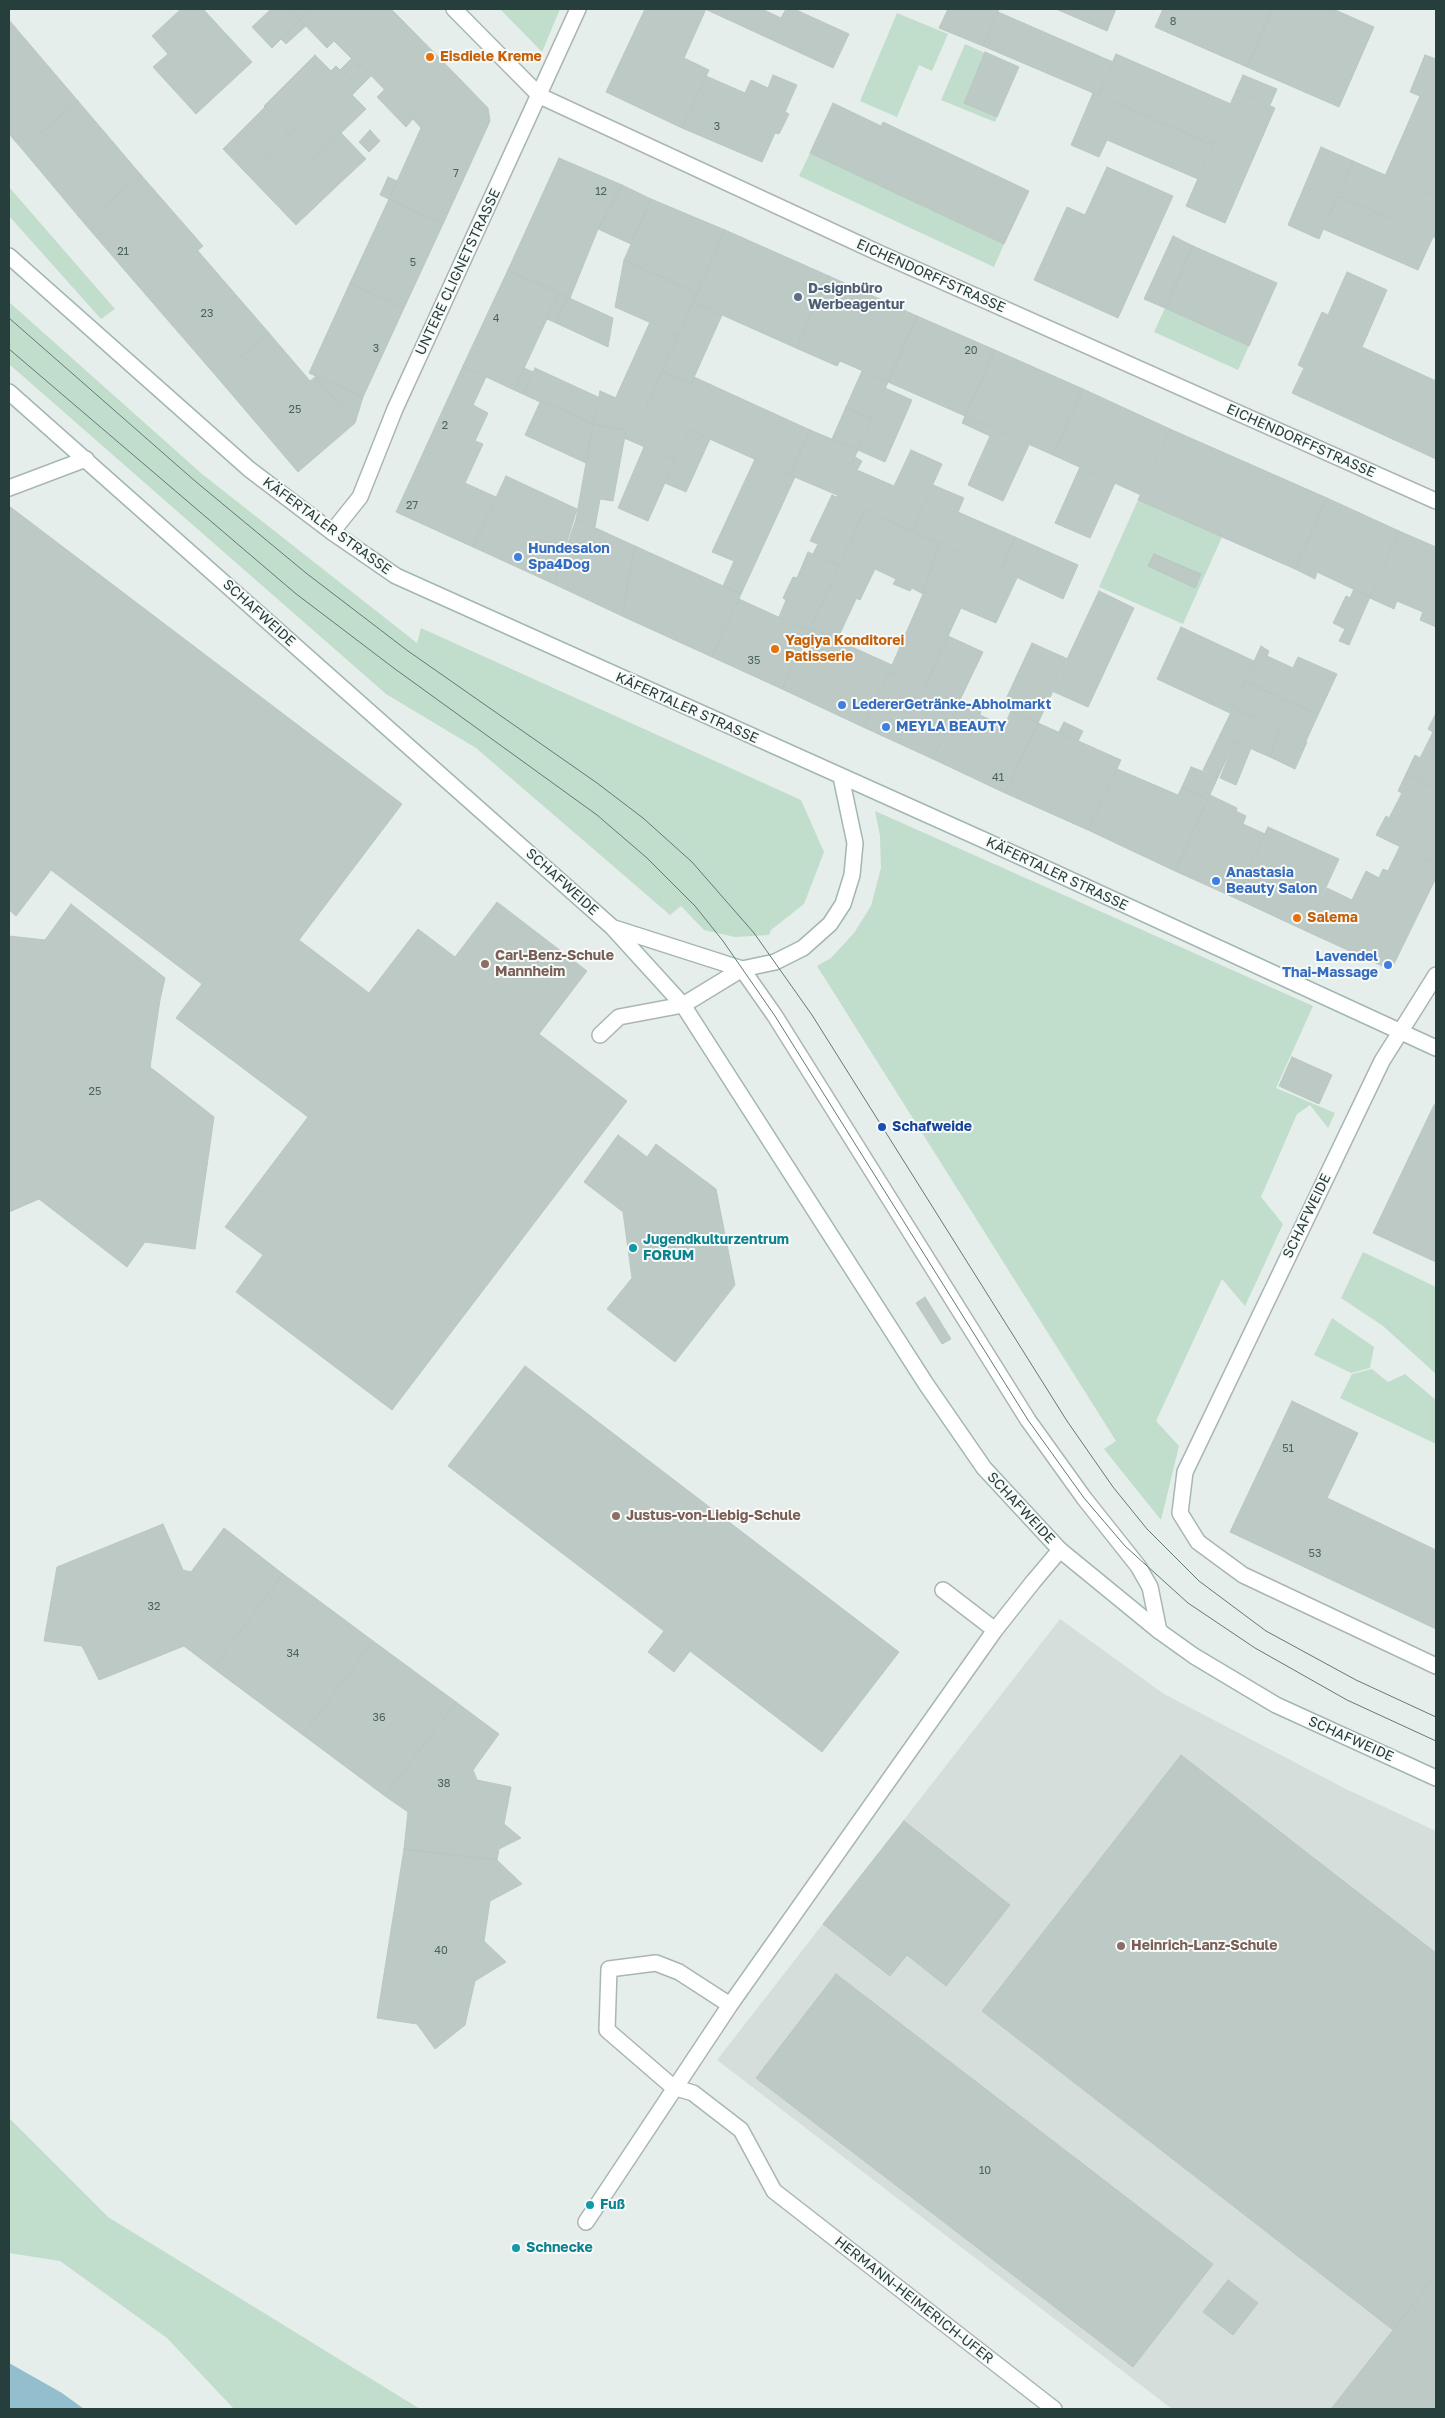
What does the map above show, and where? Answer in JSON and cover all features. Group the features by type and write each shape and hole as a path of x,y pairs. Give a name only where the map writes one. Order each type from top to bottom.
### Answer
{"street":[{"name":"EICHENDORFFSTRASSE","path":"454,9 540,96 881,254 1436,501"},
{"name":"UNTERE CLIGNETSTRASSE","path":"332,532 360,497 395,409 540,96 578,9"},
{"name":"KÄFERTALER STRASSE","path":"9,256 249,469 332,532 396,576 1436,1048"},
{"name":"SCHAFWEIDE","path":"9,392 612,927 683,1005 926,1384 984,1468 1060,1550 1159,1631 1194,1656 1276,1705 1436,1778"},
{"path":"9,488 86,460"},
{"path":"600,1035 619,1017 683,1005 742,969 775,962 803,948 830,924 843,904 852,875 855,843 841,777"},
{"path":"612,927 742,969 775,1016 1028,1420 1084,1498 1138,1566 1150,1587 1159,1631"},
{"name":"SCHAFWEIDE","path":"1436,975 1382,1061 1185,1472 1180,1513 1198,1542 1243,1574 1436,1666"},
{"path":"586,2222 730,2005 995,1630 1060,1550"},
{"path":"943,1590 995,1630"},
{"path":"674,2087 607,2030 609,1969 656,1963 679,1972 730,2005"},
{"name":"HERMANN-HEIMERICH-UFER","path":"674,2087 693,2093 741,2130 774,2191 1054,2409"}],"shaded area":[{"name":"Heinrich-Lanz-Schule","path":"1060,1619 1164,1694 1346,1789 1436,1831 1436,2409 1172,2409 717,2060"}],"green space":[{"path":"500,9 560,9 542,52"},
{"path":"897,13 948,34 932,71 919,65 897,117 860,101"},
{"path":"965,44 985,53 964,102 997,117 995,122 941,100"},
{"path":"810,153 1004,244 994,267 799,176"},
{"path":"9,187 115,309 101,319 9,216"},
{"path":"9,302 202,474 417,643 421,628 801,800 824,852 804,904 771,930 769,935 735,937 704,930 681,906 670,915 476,748 386,694 9,364"},
{"path":"1165,308 1249,346 1238,370 1154,332"},
{"path":"1138,500 1222,537 1183,624 1099,587"},
{"path":"875,811 1313,1006 1276,1088 1335,1113 1328,1128 1310,1105 1297,1114 1261,1197 1283,1224 1245,1306 1222,1279 1156,1421 1179,1446 1161,1520 1104,1449 1116,1441 817,966 831,958 854,933 871,906 881,868 880,836"},
{"path":"1363,1252 1436,1287 1436,1374 1383,1326 1341,1298"},
{"path":"1332,1318 1374,1347 1370,1368 1351,1373 1314,1355"},
{"path":"1372,1369 1388,1382 1405,1374 1436,1400 1436,1444 1340,1398 1352,1374"},
{"path":"9,2118 108,2217 420,2409 234,2409 167,2338 60,2261 9,2253"}],"water":[{"path":"9,2363 62,2393 84,2409 9,2409"}],"building":[{"path":"181,9 203,9 252,62 196,114 153,67 168,54 152,36"},
{"path":"271,9 289,9 300,20 272,48 252,27"},
{"path":"289,9 311,9 300,20"},
{"path":"311,9 391,9 404,22 359,66 334,41 327,48 300,20"},
{"path":"645,9 706,9 684,58 709,70 682,128 606,92"},
{"path":"705,9 762,9 781,18 786,9 794,9 849,34 833,68"},
{"path":"948,9 999,9 983,46 939,28"},
{"path":"1056,9 1116,9 1107,31"},
{"path":"1163,9 1272,9 1247,67 1155,27"},
{"path":"1272,9 1333,9 1374,27 1339,107 1247,67"},
{"path":"998,12 1113,62 1098,95 983,46"},
{"path":"9,20 14,26 9,30"},
{"path":"300,20 306,26 286,44 281,39"},
{"path":"404,22 457,76 413,119 360,64"},
{"path":"14,26 78,101 22,149 9,134 9,30"},
{"path":"985,52 1019,67 997,117 964,103"},
{"path":"1116,54 1231,104 1213,145 1098,95"},
{"path":"315,55 331,71 336,66 340,70 351,59 359,66 289,133 264,106"},
{"path":"1425,55 1436,59 1436,197 1385,176 1420,96 1410,92"},
{"path":"360,64 371,76 352,95 366,109 314,159 289,133"},
{"path":"773,75 797,85 785,112 789,114 779,134 775,133 762,162 682,128 706,76 745,93 751,80 768,88"},
{"path":"1243,75 1277,89 1270,105 1236,91"},
{"path":"457,76 488,108 490,121 443,224 389,199 421,128 413,119"},
{"path":"384,90 413,119 406,127 377,97"},
{"path":"1236,91 1275,108 1225,223 1186,206"},
{"path":"1093,93 1213,145 1198,179 1107,140 1099,157 1071,145"},
{"path":"78,101 141,175 84,223 22,149"},
{"path":"833,103 881,126 883,122 1029,191 1004,244 810,153"},
{"path":"265,107 289,133 247,174 223,149"},
{"path":"370,130 380,141 369,152 359,142"},
{"path":"289,133 339,184 296,225 247,174"},
{"path":"341,133 366,159 339,184 314,159"},
{"path":"1321,147 1353,161 1319,239 1288,225"},
{"path":"559,158 622,185 598,229 570,298 508,270"},
{"path":"1353,161 1436,197 1436,238 1338,196"},
{"path":"1107,167 1173,196 1118,318 1034,280 1067,207 1085,215"},
{"path":"141,175 203,246 146,295 84,223"},
{"path":"388,177 397,181 389,199 380,195"},
{"path":"622,185 651,199 631,244 598,229"},
{"path":"1338,196 1433,237 1418,270 1323,229"},
{"path":"389,199 443,224 404,308 350,283"},
{"path":"651,199 725,230 697,293 624,260"},
{"path":"725,230 829,276 796,348 693,302"},
{"path":"1173,236 1193,246 1165,308 1144,299"},
{"path":"1193,246 1277,283 1249,346 1165,308"},
{"path":"198,251 269,333 217,377 146,295"},
{"path":"624,260 697,293 678,335 615,307"},
{"path":"508,270 559,293 514,390 463,366"},
{"path":"1347,272 1387,290 1362,347 1436,381 1436,459 1292,393 1304,368 1298,365 1322,312 1328,315"},
{"path":"829,276 917,316 888,382 840,361 837,366 796,348"},
{"path":"350,283 404,308 363,397 309,373"},
{"path":"559,293 567,297 556,323 547,319"},
{"path":"567,297 613,318 608,347 556,323"},
{"path":"693,302 722,315 691,384 662,371"},
{"path":"917,316 995,350 965,416 888,382"},
{"path":"650,322 678,335 645,410 616,397"},
{"path":"269,333 310,381 315,377 355,423 298,472 217,377"},
{"path":"995,350 1083,389 1053,455 965,416"},
{"path":"463,366 486,377 473,405 488,413 475,441 483,444 465,483 496,497 473,547 396,512"},
{"path":"524,368 533,372 523,394 514,390"},
{"path":"535,368 598,397 593,424 541,400 540,402 523,394"},
{"path":"662,371 691,384 694,377 810,430 790,475 645,410"},
{"path":"862,371 888,382 872,419 846,407"},
{"path":"315,377 363,397 355,423"},
{"path":"885,388 912,400 885,462 858,450"},
{"path":"1083,389 1170,429 1141,495 1053,455"},
{"path":"600,391 689,430 675,460 624,438 626,430 593,424"},
{"path":"541,400 593,424 586,463 525,435"},
{"path":"846,407 872,419 858,450 832,439"},
{"path":"965,416 1029,445 1003,501 968,485 990,436 962,423"},
{"path":"593,424 626,430 613,501 600,499 595,527 576,519"},
{"path":"1170,429 1327,498 1295,569 1138,500"},
{"path":"689,430 710,439 686,492 665,483"},
{"path":"810,430 858,450 837,495 790,475"},
{"path":"644,447 675,460 648,521 618,508"},
{"path":"911,450 942,464 912,531 837,497 855,457 862,461 857,470 894,486"},
{"path":"755,459 795,477 741,594 723,586 734,561 712,552"},
{"path":"1080,467 1115,483 1090,538 1055,523"},
{"path":"506,476 577,509 554,584 473,547"},
{"path":"933,485 964,498 958,512 1015,537 1001,570 912,531"},
{"path":"832,495 865,510 839,566 813,554 818,544 810,541"},
{"path":"1327,498 1399,531 1370,597 1317,572 1315,579 1295,569"},
{"name":"Carl-Benz-Schule Mannheim","path":"9,506 402,804 299,940 369,993 418,929 455,957 497,902 587,971 539,1034 627,1101 392,1410 236,1292 263,1255 225,1227 308,1117 176,1018 202,984 51,870 16,916 9,910"},
{"path":"865,510 939,543 923,594 912,588 910,591 893,584 896,579 875,569 860,600 830,586"},
{"path":"576,519 635,546 622,616 554,584"},
{"path":"1399,531 1436,547 1436,627 1420,620 1423,612 1397,601 1394,609 1370,598"},
{"path":"1015,537 1078,565 1063,599 1001,570"},
{"path":"939,543 1017,578 996,623 961,608 924,688 889,672 923,594"},
{"path":"635,546 741,594 712,657 622,616"},
{"path":"808,552 839,566 809,631 779,617 786,600 783,598 793,577 797,578"},
{"path":"1154,554 1201,574 1195,588 1148,566"},
{"path":"830,586 856,599 837,640 810,628"},
{"path":"1354,589 1370,597 1349,645 1339,641 1345,629 1333,623 1346,596 1350,598"},
{"path":"1099,591 1134,608 1088,707 1052,691"},
{"path":"739,599 809,631 782,689 712,657"},
{"path":"1181,627 1254,661 1230,713 1157,679"},
{"path":"810,628 892,665 863,727 782,689"},
{"path":"948,636 983,652 959,702 924,688"},
{"path":"1032,643 1068,659 1038,723 1011,711 1014,705 1005,701"},
{"path":"1261,646 1269,651 1267,656 1293,668 1298,657 1337,674 1318,715 1245,681"},
{"path":"889,672 959,702 933,759 863,727"},
{"path":"1245,681 1318,715 1306,741 1233,708"},
{"path":"960,702 981,711 980,715 1004,726 1011,711 1038,723 1005,793 933,759"},
{"path":"1233,708 1279,729 1270,757 1220,735"},
{"path":"1436,713 1436,789 1406,774 1415,755 1420,758 1433,732 1428,729"},
{"path":"1064,722 1083,731 1078,741 1059,732"},
{"path":"1038,723 1121,760 1088,830 1005,793"},
{"path":"1279,729 1307,742 1295,769 1270,757"},
{"path":"1220,735 1235,741 1218,777 1203,770"},
{"path":"1235,741 1251,748 1236,785 1220,778"},
{"path":"1191,767 1218,777 1208,799 1182,787"},
{"path":"1117,769 1178,795 1182,787 1208,799 1175,871 1088,830"},
{"path":"1406,774 1436,789 1436,864 1376,835 1386,816 1389,818 1402,793 1398,791"},
{"path":"1210,795 1237,808 1236,811 1246,816 1243,824 1265,834 1235,898 1175,871"},
{"path":"1268,827 1339,859 1306,931 1235,898"},
{"path":"1400,846 1436,864 1436,878 1391,970 1306,931 1327,888 1352,900 1366,871 1379,878 1383,869 1388,871"},
{"path":"71,904 165,978 150,1067 214,1117 195,1249 145,1242 127,1267 39,1199 9,1212 9,936 45,940"},
{"path":"1292,1057 1332,1075 1319,1104 1279,1086"},
{"path":"1434,1105 1436,1106 1436,1262 1373,1233"},
{"path":"618,1135 647,1157 656,1144 716,1189 735,1285 675,1362 607,1309 632,1278 623,1212 584,1182"},
{"path":"925,1297 951,1339 942,1344 916,1303"},
{"name":"Justus-von-Liebig-Schule","path":"525,1366 899,1652 822,1752 690,1651 674,1672 648,1652 664,1631 448,1466"},
{"path":"1292,1401 1358,1433 1327,1498 1436,1550 1436,1629 1230,1532"},
{"path":"163,1524 183,1570 191,1572 224,1528 283,1574 213,1668 184,1646 99,1680 82,1646 44,1641 57,1567"},
{"path":"283,1574 373,1641 303,1735 213,1668"},
{"path":"373,1641 456,1702 385,1796 303,1735"},
{"path":"456,1702 499,1734 473,1770 477,1780 511,1787 504,1824 521,1838 499,1849 497,1860 404,1849 408,1812 385,1796"},
{"path":"1181,1755 1436,1953 1436,2275 1393,2330 982,2011"},
{"path":"904,1821 1010,1905 946,1986 907,1955 890,1976 823,1924"},
{"path":"404,1849 497,1860 522,1884 490,1901 484,1941 506,1962 475,1981 465,2025 435,2049 417,2024 377,2018"},
{"path":"836,1974 1213,2264 1133,2367 756,2078"},
{"path":"1436,2275 1436,2409 1331,2409 1393,2330"},
{"path":"1228,2280 1258,2303 1233,2335 1203,2312"}],"tram line":[{"path":"9,318 195,481 306,573 408,651 597,783 643,818 692,862 754,933 812,1015 1067,1421 1113,1487 1147,1529 1199,1581 1266,1631 1356,1680 1436,1717"},
{"path":"9,349 295,593 395,669 597,815 647,858 695,906 723,941 775,1016 1028,1420 1084,1498 1125,1546 1188,1603 1255,1648 1347,1700 1436,1741"}],"place":[{"name":"Eisdiele Kreme","path":"430,57"},
{"name":"D-signbüro Werbeagentur","path":"798,297"},
{"name":"Hundesalon Spa4Dog","path":"518,557"},
{"name":"Yagiya Konditorei Patisserie","path":"775,649"},
{"name":"LedererGetränke-Abholmarkt","path":"842,705"},
{"name":"MEYLA BEAUTY","path":"886,727"},
{"name":"Anastasia Beauty Salon","path":"1216,881"},
{"name":"Salema","path":"1297,918"},
{"name":"Carl-Benz-Schule Mannheim","path":"485,964"},
{"name":"Lavendel Thai-Massage","path":"1388,965"},
{"name":"Schafweide","path":"882,1127"},
{"name":"Jugendkulturzentrum FORUM","path":"633,1248"},
{"name":"Justus-von-Liebig-Schule","path":"616,1516"},
{"name":"Heinrich-Lanz-Schule","path":"1121,1946"},
{"name":"Fuß","path":"590,2205"},
{"name":"Schnecke","path":"516,2248"}]}
